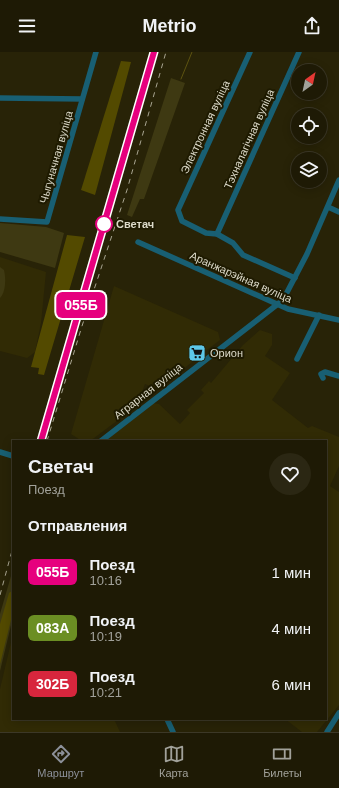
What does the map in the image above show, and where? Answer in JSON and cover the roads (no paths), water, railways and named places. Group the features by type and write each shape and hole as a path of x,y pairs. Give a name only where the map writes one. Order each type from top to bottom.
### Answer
{"street":[{"name":"Чыгуначная вуліца","path":"0,219 47,222 96,52"},
{"name":"Электронная вуліца","path":"217,234 206,233 182,221 178,210 250,52"},
{"name":"Тэхналагічная вуліца","path":"217,234 299,52"},
{"path":"0,98 82,100"},
{"name":"Аграрная вуліца","path":"102,440 214,352 278,305 287,294 295,278 339,180"},
{"path":"328,207 339,212"},
{"path":"217,234 233,243 243,255 295,278"},
{"name":"Аранжарэйная вуліца","path":"138,242 288,310 339,320"},
{"path":"297,359 319,315"},
{"path":"323,378 321,374 325,372 339,376"},
{"path":"0,452 12,456"},
{"path":"327,732 339,713"},
{"path":"167,720 173,732"}],"waterway":[{"path":"181,79 192,52"}],"railway":[{"path":"47,423 154,52"},
{"path":"47,440 82,326 127,190 166,52"},
{"path":"0,595 12,551"}],"train":[{"name":"055Б","path":"41,440 154,52"}],"place":[{"name":"Светач","path":"104,224"},
{"name":"Орион","path":"197,353"}]}
